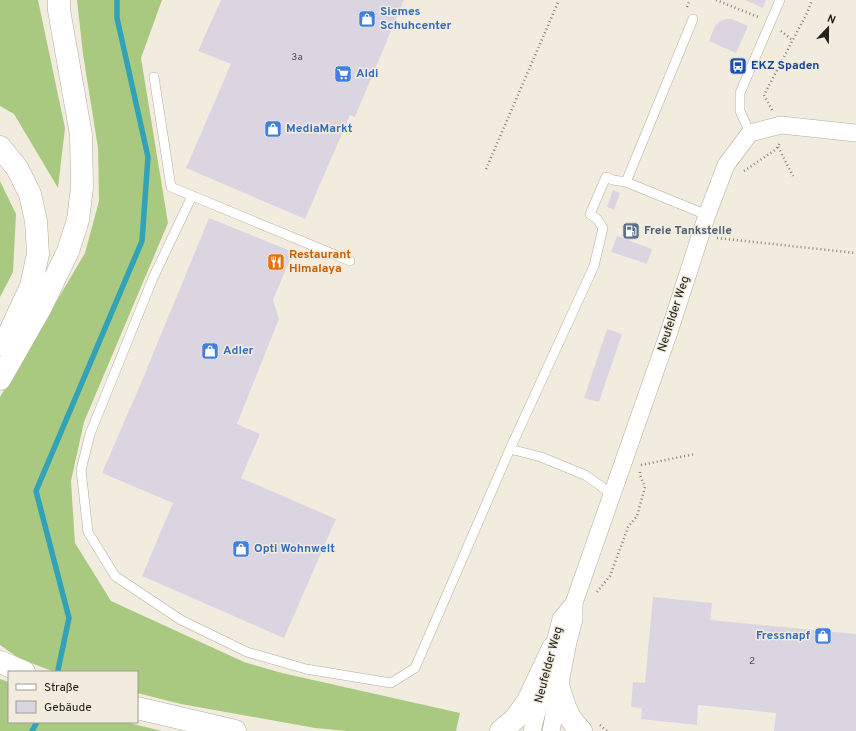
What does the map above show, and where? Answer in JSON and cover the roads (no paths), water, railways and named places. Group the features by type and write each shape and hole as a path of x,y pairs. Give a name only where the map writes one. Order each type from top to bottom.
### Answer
{"main road":[{"path":"0,378 41,307 68,252 78,220 82,187 81,135 59,10 59,0"},
{"path":"0,147 17,168 30,194 36,221 38,254 31,286 7,341 0,351"},
{"path":"501,731 515,719 528,701 553,648"},
{"path":"0,662 22,671"},
{"path":"559,688 565,709 572,722 588,726"},
{"path":"138,708 235,731"}],"street":[{"path":"750,133 781,125 856,133"},
{"name":"Neufelder Weg","path":"532,731 562,619 574,603 670,329 707,215 726,165 750,133"},
{"name":"Neufelder Weg","path":"551,731 568,642 574,619 574,603"}],"lane":[{"path":"750,133 740,110 740,93 780,0"},
{"path":"626,182 693,19"},
{"path":"154,77 171,187 350,261"},
{"path":"192,196 153,278 90,434 81,470 88,532 115,576 181,620 246,652 306,669 391,683 415,668 510,450 594,266 603,228 598,219 590,214 606,177 613,180 626,182 707,215"},
{"path":"510,450 542,457 585,475 612,494"}],"waterway":[{"path":"58,670 69,618 36,491 142,241 148,157 117,18 117,0"},
{"path":"32,731 36,723"}],"place":[{"name":"Siemes Schuhcenter","path":"367,19"},
{"name":"EKZ Spaden","path":"738,66"},
{"name":"Aldi","path":"343,74"},
{"name":"MediaMarkt","path":"273,129"},
{"name":"Freie Tankstelle","path":"631,231"},
{"name":"Restaurant Himalaya","path":"276,262"},
{"name":"Adler","path":"210,351"},
{"name":"Opti Wohnwelt","path":"241,549"},
{"name":"Fressnapf","path":"823,636"}]}
